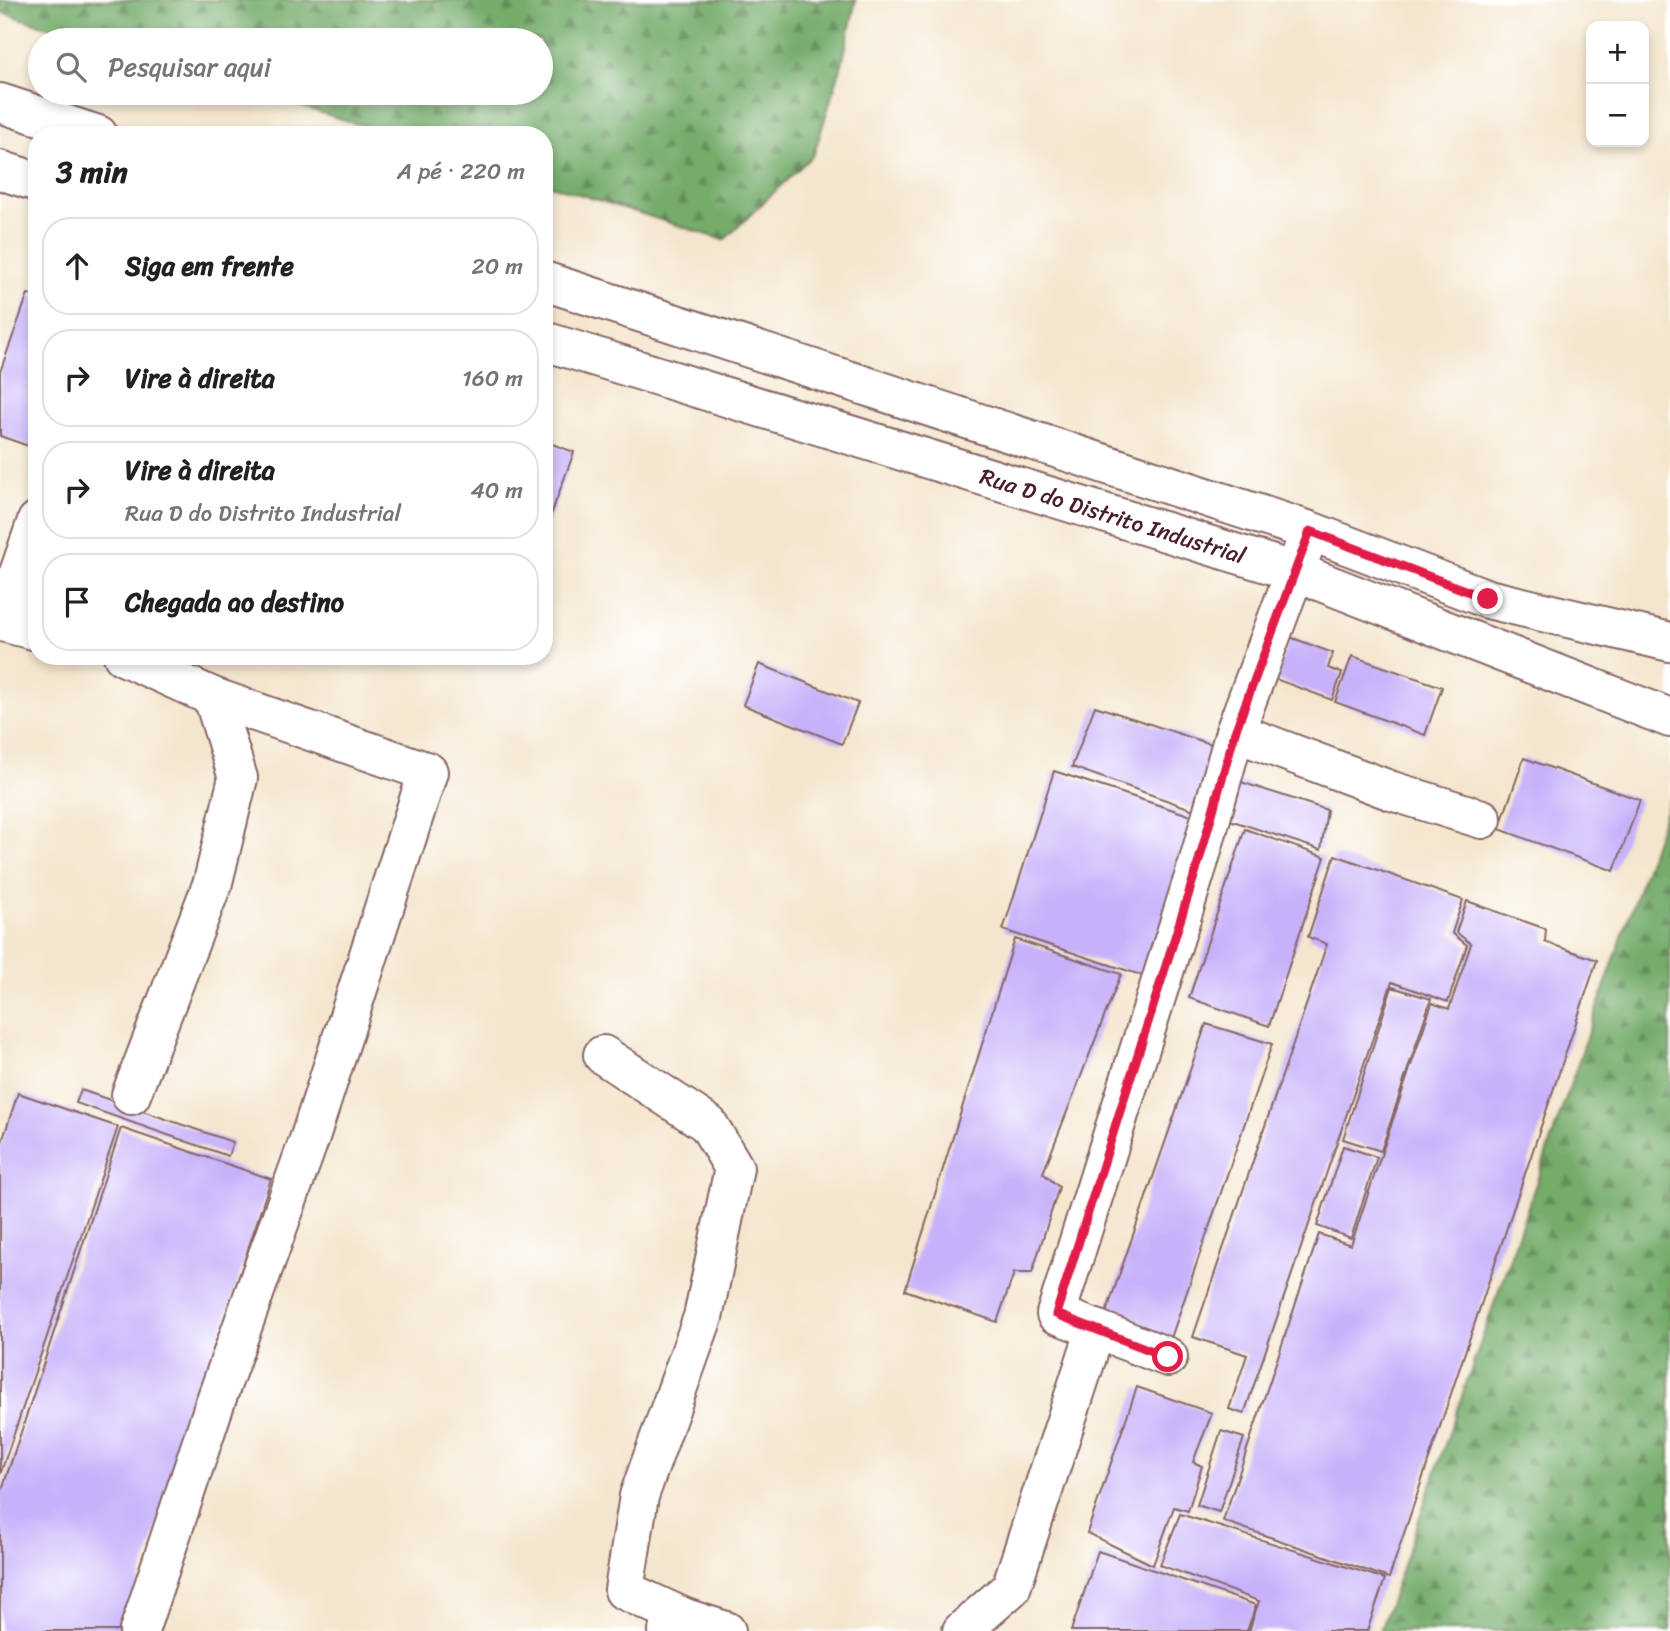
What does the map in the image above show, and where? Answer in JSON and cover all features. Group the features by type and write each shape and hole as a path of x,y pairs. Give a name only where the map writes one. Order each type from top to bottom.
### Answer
{"street":[{"path":"0,103 70,126"},
{"path":"0,170 28,179"},
{"name":"Rua D do Distrito Industrial","path":"553,284 1310,531 1488,599 1670,642"},
{"name":"Rua D do Distrito Industrial","path":"553,344 1296,572 1670,719"},
{"path":"1168,1357 1056,1314 1198,864 1235,732 1310,531"},
{"path":"13,625 28,560"},
{"path":"139,1631 214,1406 310,1137 428,772 213,697 143,665"},
{"path":"131,1096 213,882 238,778 213,697"},
{"path":"1235,732 1392,790 1482,819"},
{"path":"603,1055 708,1124 734,1168 703,1317 639,1496 624,1590 677,1624 726,1631"},
{"path":"962,1631 1011,1588 1096,1329"}],"green space":[{"path":"0,0 856,0 842,64 814,154 724,240 553,186 553,126 363,126 296,105 553,105 553,28 51,28 0,12"},
{"path":"1670,799 1670,1631 1380,1631"}],"building":[{"path":"28,294 28,446 0,436 0,372"},
{"path":"553,444 574,452 553,509"},
{"path":"1290,637 1333,653 1328,668 1342,673 1332,700 1275,679"},
{"path":"1352,656 1442,687 1425,735 1335,702"},
{"path":"759,664 858,703 842,744 743,705"},
{"path":"1095,706 1223,748 1197,811 1072,767"},
{"path":"1524,758 1640,800 1614,871 1499,829"},
{"path":"1054,771 1198,818 1147,977 1003,930"},
{"path":"1238,781 1327,810 1321,850 1230,820"},
{"path":"1245,829 1325,857 1269,1026 1189,998"},
{"path":"1335,855 1463,900 1452,933 1467,945 1448,1002 1392,982 1244,1414 1229,1409 1247,1355 1193,1337 1327,944 1308,937"},
{"path":"1467,901 1546,929 1545,942 1597,960 1389,1578 1223,1521 1319,1234 1351,1245 1432,1003 1449,1009 1471,944 1456,932"},
{"path":"1015,939 1121,974 1043,1173 1059,1187 1032,1273 1014,1273 997,1322 905,1290"},
{"path":"1392,987 1431,999 1381,1151 1343,1139"},
{"path":"1206,1024 1272,1044 1171,1338 1105,1316"},
{"path":"81,1090 233,1142 228,1156 76,1103"},
{"path":"18,1093 118,1127 0,1475 0,1148"},
{"path":"121,1128 271,1179 123,1631 0,1631 0,1496"},
{"path":"1343,1146 1377,1157 1351,1238 1317,1226"},
{"path":"1137,1387 1212,1413 1193,1462 1202,1466 1188,1511 1174,1507 1153,1565 1087,1533"},
{"path":"1221,1431 1244,1438 1219,1512 1197,1505"},
{"path":"1180,1514 1385,1579 1367,1631 1249,1631 1259,1601 1160,1565"},
{"path":"1098,1551 1256,1605 1247,1631 1071,1631"}],"route":[{"path":"1168,1357 1056,1314 1198,864 1235,732 1310,531 1488,599"}]}
